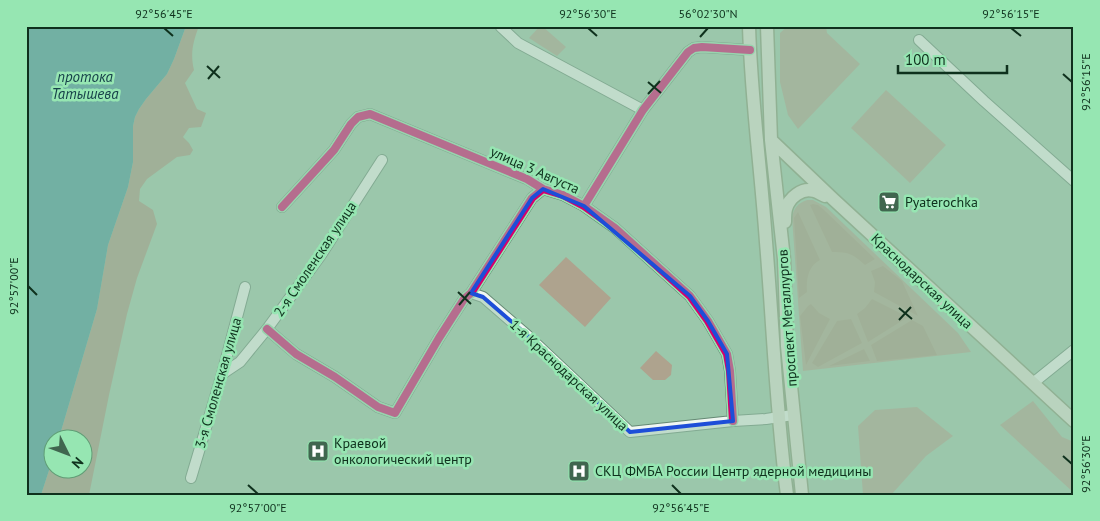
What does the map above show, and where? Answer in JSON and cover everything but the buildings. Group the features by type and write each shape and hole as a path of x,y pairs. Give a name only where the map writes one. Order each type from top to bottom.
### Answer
{"main road":[{"name":"проспект Металлургов","path":"750,26 756,141 763,198 779,417 787,495"},
{"name":"проспект Металлургов","path":"767,26 772,140 784,259 787,341 802,495"},
{"path":"756,141 772,140"},
{"name":"Краснодарская улица","path":"772,140 833,200 1074,421"},
{"path":"784,259 785,210 790,200 797,194 807,190 814,191 833,200"}],"street":[{"path":"501,27 518,43 643,110"},
{"path":"919,40 1074,181"},
{"path":"584,206 643,110 688,52 694,48 702,47 750,50"},
{"name":"улица 3 Августа","path":"282,207 334,150 351,124 358,117 370,114 527,179 542,189 563,195 584,206 615,228 690,296 708,320 727,354 733,421"},
{"name":"2-я Смоленская улица","path":"222,374 240,362 267,329 321,255 382,160"},
{"path":"267,329 296,354 378,407 395,413 464,299 471,293 532,198 542,189"},
{"name":"3-я Смоленская улица","path":"191,478 222,374 244,287"},
{"name":"1-я Краснодарская улица","path":"471,293 483,297 527,335 630,432 794,415"},
{"path":"1033,384 1074,350"}],"highlighted area":[{"path":"543,189 584,206 690,296 708,321 727,354 733,421 630,432 527,335 483,297 471,293 532,198"}],"shaded area":[{"path":"186,26 199,26 193,48 194,70 185,83 197,109 206,113 201,127 189,128 183,137 193,150 190,155 177,157 147,179 140,189 139,201 153,210 157,224 137,278 127,314 89,495 41,495 46,478 92,478 92,428 62,428 97,309 108,245 128,187 133,162 133,126 135,117 146,99 167,74"},
{"path":"540,26 566,47 557,56 529,38"},
{"path":"788,26 826,26 827,33 860,64 798,129 788,115 780,82 780,33"},
{"path":"886,90 946,145 910,183 851,128"},
{"path":"807,200 813,200 826,207 958,333 971,352 803,371 792,217 797,206"},
{"path":"813,204 823,209 875,259 865,265 850,254 832,252 810,205"},
{"path":"798,212 820,260 810,270 807,292 799,298 794,218"},
{"path":"566,257 611,298 585,327 539,285"},
{"path":"883,266 902,281 918,316 874,292 875,282 871,271"},
{"path":"872,299 908,317 868,342 857,314"},
{"path":"811,304 819,313 830,319 806,365 800,316"},
{"path":"851,319 862,343 818,367 812,363 837,321"},
{"path":"912,320 923,326 937,355 877,361 871,345"},
{"path":"864,349 870,361 829,366"},
{"path":"656,351 672,365 671,375 665,380 653,380 640,368"},
{"path":"1033,401 1062,437 1074,442 1074,493 1000,425"},
{"path":"917,407 953,436 926,456 891,495 863,495 858,426 875,410"}],"water":[{"name":"протока Татышева","path":"26,26 186,26 167,74 146,99 135,117 133,126 133,162 128,187 108,245 97,309 62,428 42,428 42,478 46,478 41,495 26,495"}],"cycle path":[{"path":"584,206 643,110 688,52 694,48 702,47 750,50"},
{"path":"282,207 334,150 351,124 358,117 370,114 527,179 543,189 563,195 584,206 615,228 690,296 708,321 727,354 733,421"},
{"path":"267,329 296,354 335,377 378,407 395,413 464,299 471,293 532,198 543,189"}],"place":[{"name":"Pyaterochka","path":"889,202"},
{"name":"Краевой онкологический центр","path":"318,451"},
{"name":"СКЦ ФМБА России Центр ядерной медицины","path":"579,471"}]}
